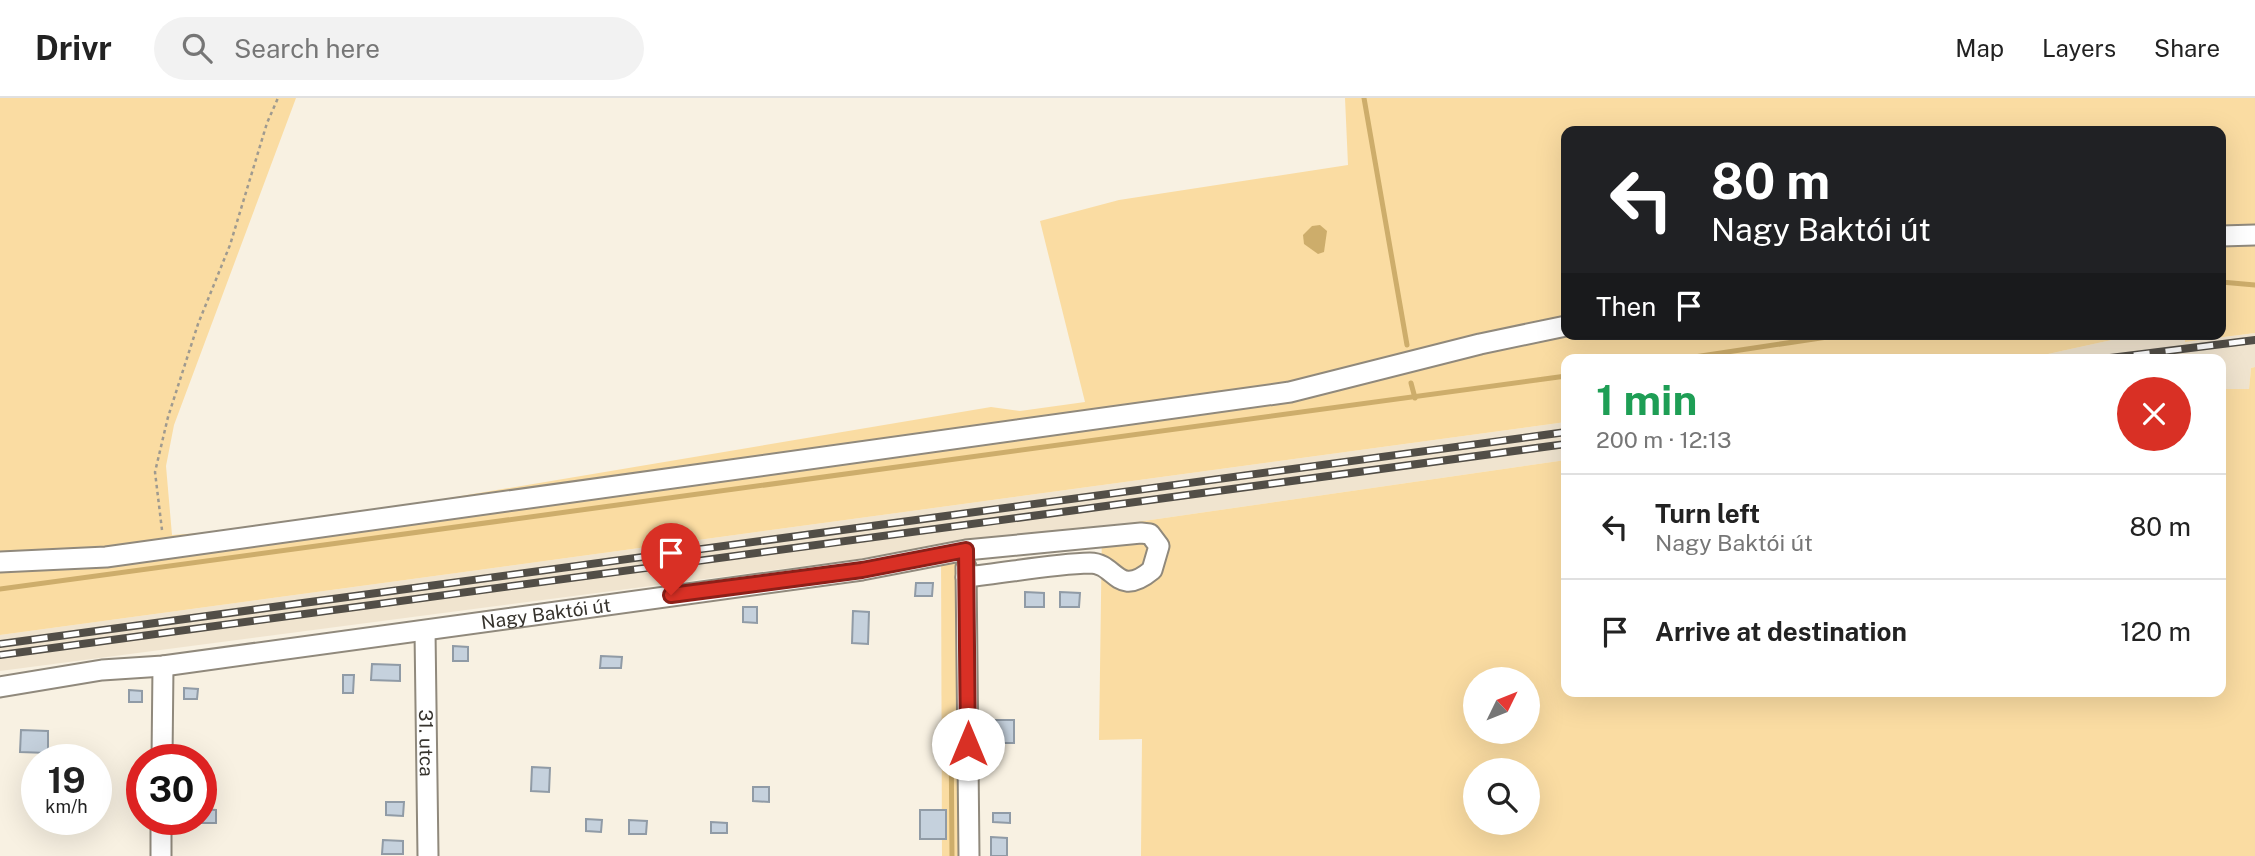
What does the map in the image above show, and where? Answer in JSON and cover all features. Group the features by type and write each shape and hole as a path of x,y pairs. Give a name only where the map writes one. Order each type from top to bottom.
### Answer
{"street":[{"path":"2226,236 2255,235"},
{"path":"0,562 106,557 1290,392 1480,344 1561,327"},
{"name":"Nagy Baktói út","path":"0,687 102,670 163,666 862,570 966,550 1141,533 1150,534 1158,547 1152,570 1133,582 1124,581 1094,563 966,577"},
{"path":"966,550 969,856"},
{"name":"31. utca","path":"425,631 428,856"},
{"path":"162,744 163,666"},
{"path":"161,856 162,835"}],"path":[{"path":"164,547 155,472 168,417 198,324 230,245 267,123 278,98"}],"shaded area":[{"path":"0,98 296,98 174,425 166,466 172,535 271,528 991,407 1020,411 1085,402 1040,221 1119,200 1348,165 1345,98 2255,98 2255,333 2226,337 2226,126 1561,126 1561,340 2112,340 2048,354 1561,354 1561,423 0,635"},
{"path":"1320,225 1327,231 1324,252 1318,254 1304,244 1303,235 1312,226"},
{"path":"2255,333 2255,367 2251,368 2249,389 2226,389 2226,354 2048,354 2112,340 2186,342 2226,340 2226,337"},
{"path":"2255,367 2255,856 1141,856 1142,739 1099,740 1102,527 1561,461 1561,697 2226,697 2226,389 2249,389 2251,368"},
{"path":"1561,423 1561,461 1102,527 0,671 0,635"},
{"path":"972,544 977,856 942,856 941,548"}],"building":[{"path":"916,583 933,583 932,596 915,596"},
{"path":"1025,592 1044,593 1044,607 1025,607"},
{"path":"1060,592 1080,593 1079,607 1060,607"},
{"path":"743,607 757,607 757,623 743,622"},
{"path":"853,611 869,612 868,644 852,643"},
{"path":"453,646 468,647 468,661 453,661"},
{"path":"601,656 622,657 621,668 600,668"},
{"path":"372,664 400,665 400,681 371,680"},
{"path":"343,675 354,675 353,693 343,693"},
{"path":"184,688 198,689 197,699 184,699"},
{"path":"129,690 142,691 142,702 129,702"},
{"path":"991,720 1014,720 1014,743 991,743"},
{"path":"21,730 48,731 48,744 21,744 20,752"},
{"path":"532,767 550,768 549,792 531,791"},
{"path":"753,787 769,787 769,802 753,801"},
{"path":"386,802 404,802 403,816 386,815"},
{"path":"920,810 946,810 946,839 920,839"},
{"path":"993,813 1010,813 1010,823 993,822"},
{"path":"586,819 602,820 601,832 586,831"},
{"path":"629,820 647,821 646,834 629,834"},
{"path":"711,822 727,823 727,833 711,833"},
{"path":"991,837 1007,838 1007,856 991,856"},
{"path":"383,840 403,841 403,854 382,854"}],"waterway":[{"path":"1364,98 1407,345"},
{"path":"2226,282 2255,285"},
{"path":"1714,354 1807,340"},
{"path":"0,589 1561,377"},
{"path":"1411,383 1415,398"},
{"path":"951,724 952,856"}],"railway":[{"path":"2142,354 2255,340"},
{"path":"0,644 1561,433"},
{"path":"0,655 1561,445"}],"route":[{"path":"671,595 862,570 931,559 966,550 968,744"}]}
